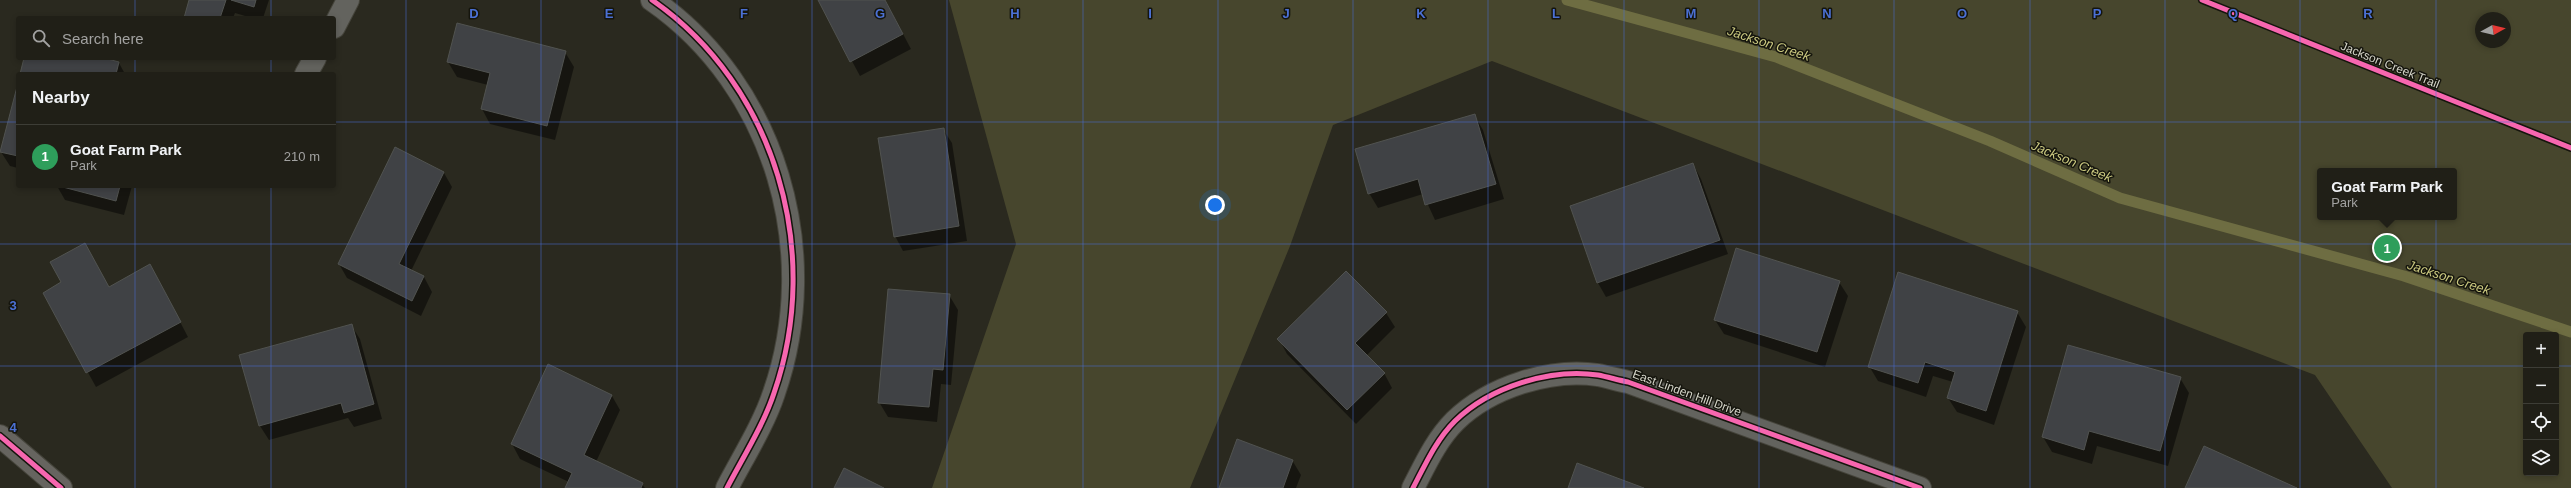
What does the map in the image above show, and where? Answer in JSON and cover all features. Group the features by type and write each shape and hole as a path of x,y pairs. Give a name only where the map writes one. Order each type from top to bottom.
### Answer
{"street":[{"path":"336,23 348,0"},
{"path":"652,0 686,26 728,75 763,134 776,167 786,200 795,285 792,320 785,358 774,394 727,488"},
{"path":"307,72 314,60"},
{"name":"East Linden Hill Drive","path":"1413,488 1434,448 1454,422 1475,404 1493,394 1523,384 1569,374 1598,375 1628,382 1920,488"},
{"path":"0,436 62,488"}],"shaded area":[{"path":"949,0 2571,0 2571,488 2392,488 2315,375 1492,61 1333,125 1290,246 1190,488 932,488 1016,244"}],"building":[{"path":"189,0 226,0 221,16 185,16"},
{"path":"231,0 256,0 254,7"},
{"path":"818,0 885,0 903,34 850,62"},
{"path":"457,23 566,51 547,126 481,109 490,73 447,62"},
{"path":"24,60 112,60 119,62 116,72 20,72"},
{"path":"16,91 16,156 0,152"},
{"path":"1475,114 1496,184 1425,205 1418,179 1368,194 1355,149"},
{"path":"944,128 959,226 894,237 878,138"},
{"path":"395,147 444,172 399,264 424,276 412,301 338,264"},
{"path":"1693,163 1720,240 1597,283 1570,206"},
{"path":"67,188 119,188 116,201"},
{"path":"85,243 109,287 150,264 181,322 86,373 43,293 61,282 50,262"},
{"path":"1736,248 1840,281 1817,352 1714,320"},
{"path":"1346,271 1387,312 1355,343 1385,373 1347,410 1277,339"},
{"path":"1898,272 2018,311 1986,411 1947,398 1955,372 1925,362 1918,383 1868,367"},
{"path":"888,289 950,294 943,370 933,369 929,407 878,403"},
{"path":"352,324 374,404 344,413 341,403 259,426 239,355"},
{"path":"2068,345 2181,377 2160,451 2089,431 2084,450 2042,437"},
{"path":"548,364 612,395 584,455 643,483 641,488 565,488 572,473 511,444"},
{"path":"1237,439 1293,460 1283,488 1219,488"},
{"path":"2204,446 2297,488 2185,488"},
{"path":"1577,463 1644,488 1568,488"},
{"path":"844,468 884,488 834,488"}],"waterway":[{"name":"Jackson Creek","path":"1567,0 1776,57 1990,141 2120,198 2404,276 2571,332"}],"cycle path":[{"path":"652,0 695,36 730,78 758,125 778,176 790,229 793,284 788,339 770,405 759,429 727,488"},
{"name":"Jackson Creek Trail","path":"2202,0 2571,148"},
{"path":"1413,488 1431,453 1442,436 1448,428 1469,409 1485,398 1503,390 1522,383 1560,374 1598,375 1628,382 1920,488"},
{"path":"0,436 61,488"}],"place":[{"name":"Goat Farm Park","path":"2387,248"}]}
